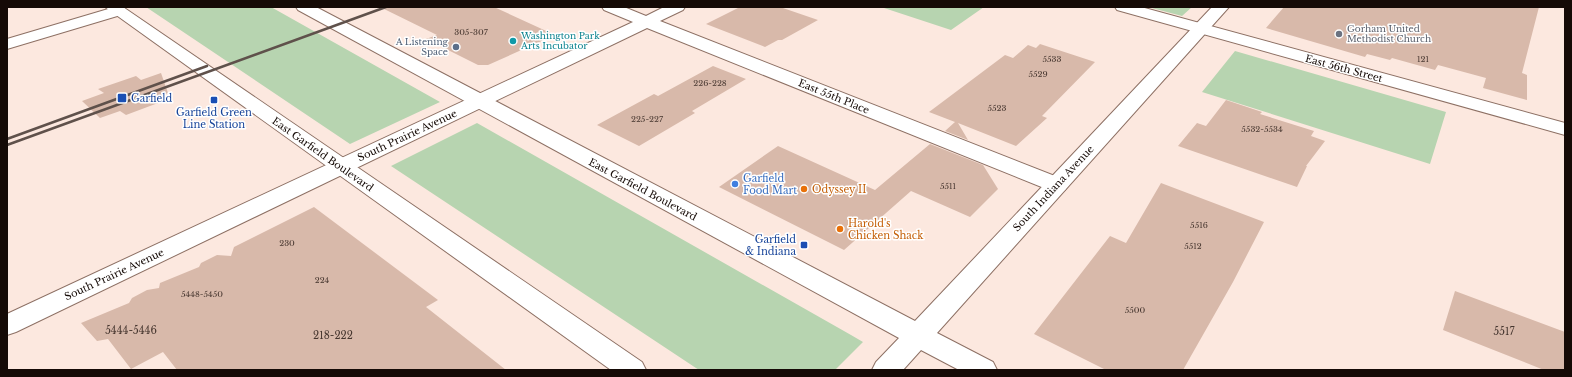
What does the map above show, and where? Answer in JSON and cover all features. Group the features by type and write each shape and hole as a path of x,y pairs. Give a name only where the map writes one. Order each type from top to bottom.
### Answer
{"street":[{"name":"East Garfield Boulevard","path":"304,7 983,370"},
{"name":"East 55th Place","path":"610,7 1057,185"},
{"name":"South Prairie Avenue","path":"7,324 677,7"},
{"name":"East 56th Street","path":"1123,7 1565,129"},
{"name":"South Indiana Avenue","path":"886,370 1221,7"},
{"name":"East Garfield Boulevard","path":"115,9 632,370"},
{"path":"7,44 115,9"}],"green space":[{"path":"146,7 271,7 440,102 350,144"},
{"path":"881,7 984,7 951,30"},
{"path":"1148,7 1192,7 1182,16"},
{"path":"1235,51 1446,112 1430,164 1202,92"},
{"path":"477,123 863,342 835,370 699,370 391,166"}],"building":[{"path":"380,7 494,7 555,35 488,65 478,65 426,39 437,35"},
{"path":"740,7 780,7 818,20 782,40 778,40 765,47 706,24"},
{"path":"1284,7 1539,7 1522,73 1527,75 1527,100 1483,88 1486,78 1438,65 1435,70 1392,58 1390,60 1367,54 1365,57 1266,28"},
{"path":"1040,44 1095,62 1042,116 1047,118 1016,146 958,123 968,140 945,131 955,122 929,112 1005,55 1013,58 1028,45 1036,48"},
{"path":"713,66 746,79 692,111 695,113 639,146 597,125 654,94 658,96"},
{"name":"Garfield","path":"161,73 168,93 161,96 166,100 126,115 120,111 100,118 82,101 104,93 98,89 136,76 141,80"},
{"path":"1226,100 1262,112 1260,114 1314,131 1311,136 1325,141 1306,166 1297,187 1178,146 1197,123 1206,126"},
{"path":"930,144 983,165 998,189 970,217 911,191 844,250 719,187 778,146 875,190"},
{"path":"1161,183 1264,222 1233,282 1183,370 1106,370 1034,334 1110,236 1126,243"},
{"path":"314,207 438,300 426,307 506,370 177,370 163,352 131,369 108,339 97,341 81,323 129,303 132,298 147,290 159,288 160,283 199,267 201,263 217,255 231,256 234,247"},
{"path":"1455,291 1565,332 1565,370 1544,370 1443,330"}],"railway":[{"path":"7,145 386,7"},
{"path":"7,139 207,66"}],"place":[{"name":"Gorham United Methodist Church","path":"1339,34"},
{"name":"Washington Park Arts Incubator","path":"513,41"},
{"name":"A Listening Space","path":"456,47"},
{"name":"Garfield","path":"122,98"},
{"name":"Garfield Green Line Station","path":"214,100"},
{"name":"Garfield Food Mart","path":"735,184"},
{"name":"Odyssey II","path":"804,189"},
{"name":"Harold's Chicken Shack","path":"840,229"},
{"name":"Garfield & Indiana","path":"804,245"}]}
